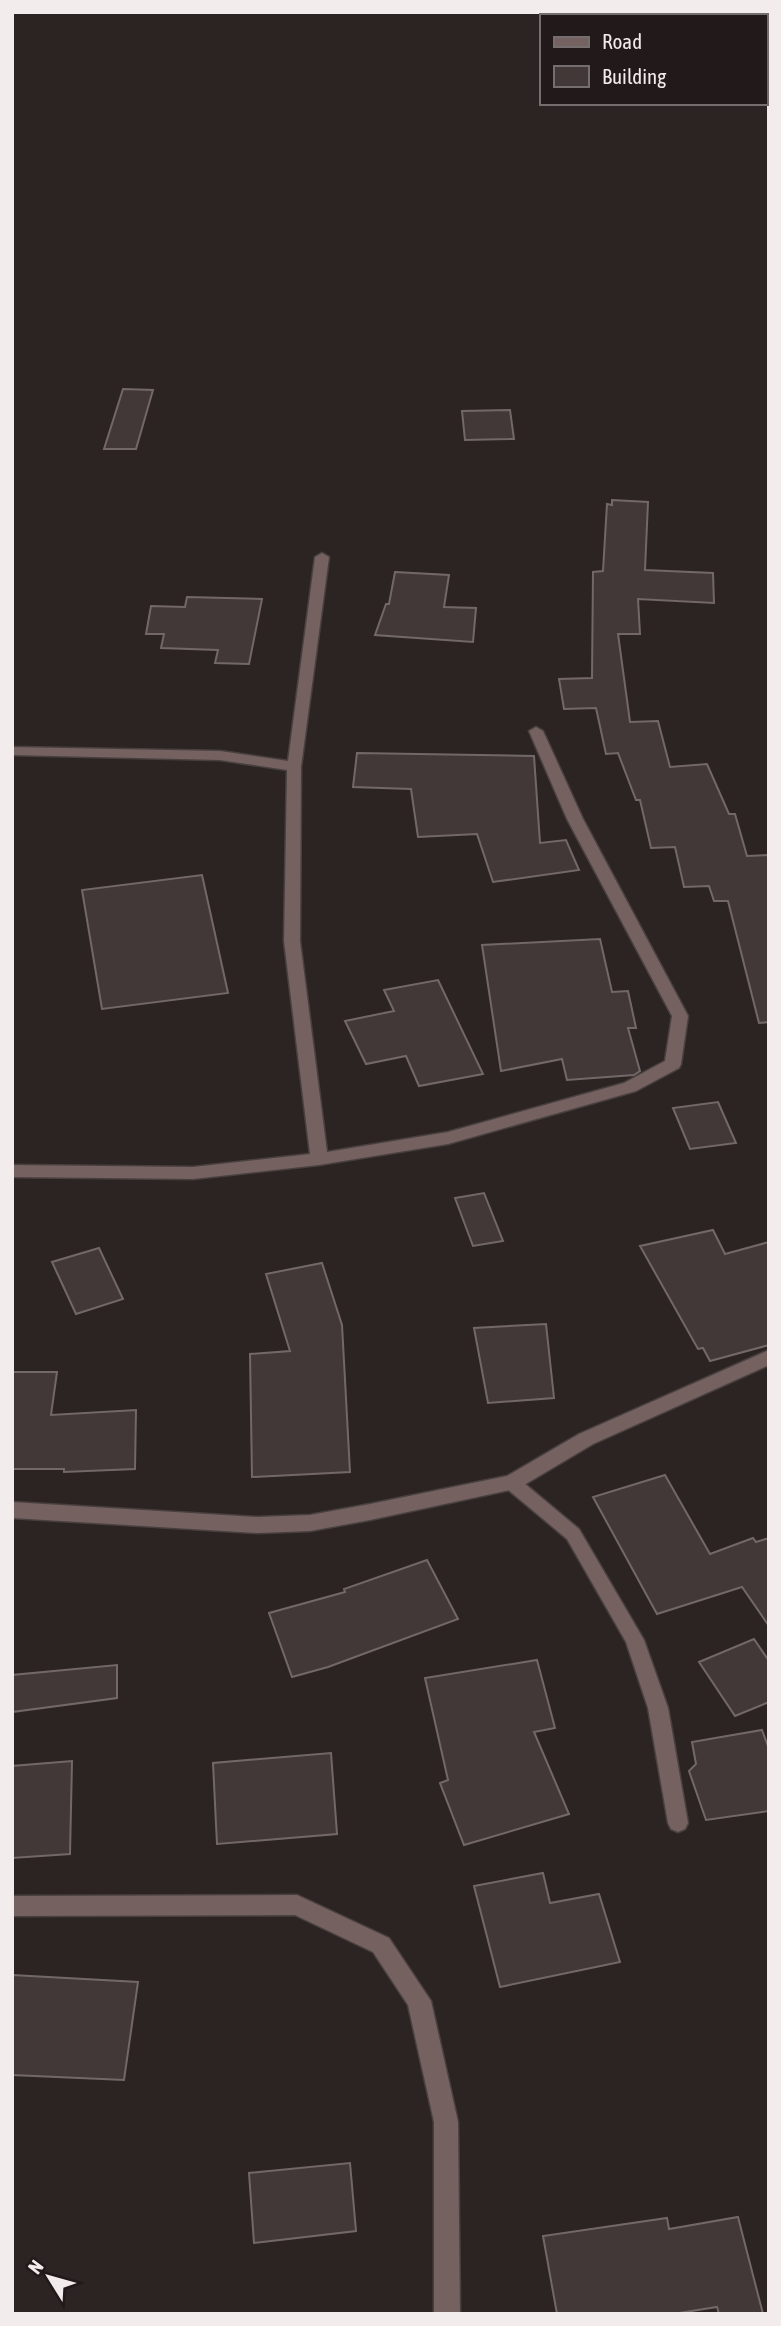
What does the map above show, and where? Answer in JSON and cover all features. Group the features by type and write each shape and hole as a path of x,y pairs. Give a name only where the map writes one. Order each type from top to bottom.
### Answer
{"street":[{"path":"319,1159 292,941 294,767 322,557"},
{"path":"12,1171 192,1173 319,1159 448,1138 630,1087 673,1064 680,1016 575,819 536,731"},
{"path":"12,751 70,749 228,756 270,760 294,767"},
{"path":"12,1510 258,1525 310,1523 512,1483 586,1438 769,1357"},
{"path":"12,1906 297,1905 382,1945 419,2001 446,2122 447,2314"}],"lane":[{"path":"512,1483 573,1534 635,1640 658,1708 678,1823"}],"building":[{"path":"123,389 153,390 136,449 104,449"},
{"path":"510,410 514,439 465,440 462,411"},
{"path":"612,500 648,502 645,570 713,573 714,603 638,599 640,634 618,634 630,722 658,721 670,767 707,764 729,814 735,814 747,856 769,855 769,1022 759,1023 728,901 714,901 709,886 684,887 675,847 651,848 640,800 636,800 618,753 606,754 596,708 564,709 559,679 592,678 593,572 603,571 607,504 612,505"},
{"path":"395,572 449,575 444,607 476,608 473,642 375,635 386,604 389,604"},
{"path":"187,597 262,599 249,664 215,663 218,650 161,648 164,634 146,634 151,606 185,607"},
{"path":"357,753 534,756 540,843 566,840 579,870 493,882 477,834 418,837 411,789 353,787"},
{"path":"202,875 228,993 102,1009 82,890"},
{"path":"600,939 612,992 628,991 636,1028 628,1028 640,1071 634,1075 567,1080 562,1059 501,1071 482,945"},
{"path":"438,980 483,1074 419,1086 406,1056 366,1064 345,1021 394,1011 384,990"},
{"path":"718,1102 736,1143 690,1149 673,1108"},
{"path":"484,1193 503,1241 473,1246 455,1198"},
{"path":"713,1230 725,1254 769,1242 769,1345 710,1361 703,1348 698,1349 640,1246"},
{"path":"99,1248 123,1299 76,1314 52,1262"},
{"path":"322,1263 342,1325 350,1472 252,1477 250,1354 290,1351 266,1274"},
{"path":"546,1324 554,1398 488,1403 474,1328"},
{"path":"12,1372 57,1372 51,1415 136,1410 135,1469 64,1472 64,1469 12,1469"},
{"path":"665,1475 710,1554 753,1538 756,1542 769,1538 769,1626 742,1587 657,1614 593,1497"},
{"path":"427,1560 458,1619 328,1667 292,1677 269,1613 345,1592 344,1589"},
{"path":"754,1639 769,1661 769,1702 735,1716 699,1662"},
{"path":"537,1660 555,1728 534,1732 569,1814 464,1845 440,1783 448,1780 425,1678"},
{"path":"117,1665 117,1698 12,1712 12,1675"},
{"path":"762,1730 769,1749 769,1811 706,1820 689,1771 696,1764 692,1742"},
{"path":"331,1753 337,1834 217,1844 213,1763"},
{"path":"72,1761 70,1854 12,1858 12,1766"},
{"path":"543,1873 550,1903 599,1894 620,1962 500,1987 474,1886"},
{"path":"12,1975 138,1982 124,2080 12,2075"},
{"path":"350,2163 356,2231 254,2243 249,2173"},
{"path":"738,2217 763,2314 719,2314 717,2307 673,2314 557,2314 543,2236 667,2218 669,2229"}]}
